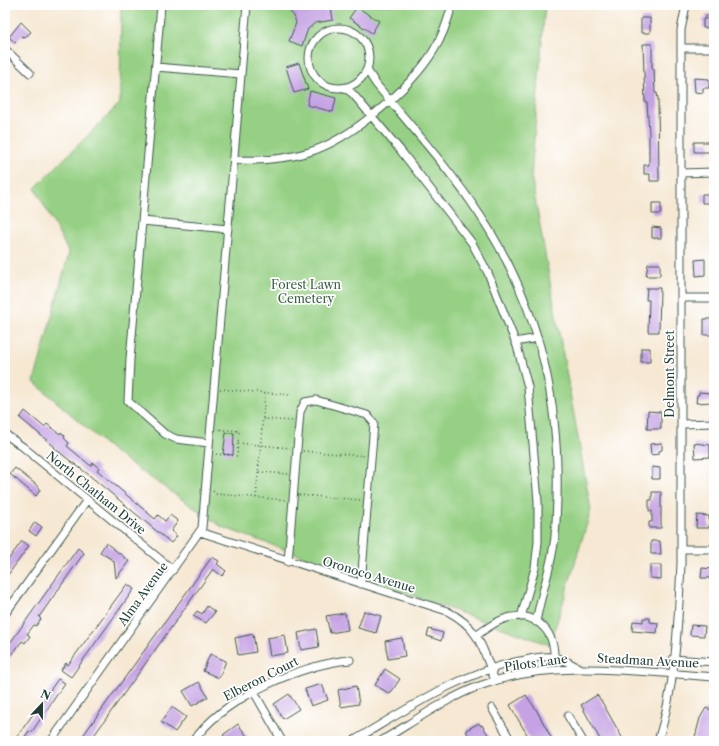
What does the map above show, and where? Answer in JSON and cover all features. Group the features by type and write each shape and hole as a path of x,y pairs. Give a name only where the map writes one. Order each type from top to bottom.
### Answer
{"street":[{"path":"161,5 128,402 158,428 176,439 209,443"},
{"name":"Alma Avenue","path":"51,741 200,532 204,524 208,454 247,5"},
{"path":"234,160 280,160 310,152 339,140 406,86 435,49 444,31 452,5"},
{"name":"Delmont Street","path":"658,741 667,712 679,610 681,549 681,30 686,5"},
{"path":"340,28 354,32 361,37 369,53 367,70 358,82 345,88 327,86 314,75 310,67 309,54 314,41 327,30 340,28"},
{"path":"681,48 714,48"},
{"path":"5,50 30,73"},
{"path":"156,67 241,74"},
{"path":"367,70 389,100 446,167 472,202 513,274 534,321 547,373 554,416 558,458 555,537 549,571 536,622"},
{"path":"345,88 371,115 444,205 472,243 488,273 515,342 528,387 538,501 538,542 530,591 521,617"},
{"path":"681,172 714,172"},
{"path":"142,221 228,230"},
{"path":"681,298 714,298"},
{"path":"515,342 538,338"},
{"path":"288,562 301,407 305,402 316,400 367,415 372,419 375,428 361,584"},
{"path":"681,424 714,424"},
{"name":"North Chatham Drive","path":"5,434 173,570"},
{"path":"5,614 87,500"},
{"name":"Oronoco Avenue","path":"200,532 288,562 447,611 464,621 477,634 495,681"},
{"path":"681,549 714,549"},
{"path":"530,591 543,594"},
{"path":"477,634 498,621 509,617 521,617 536,622 551,636 554,644 554,657"},
{"name":"Pilots Lane","path":"353,741 452,684 490,668 529,659 554,657 581,668"},
{"path":"673,659 714,662"},
{"name":"Elberon Court","path":"194,741 200,731 213,718 254,692 306,668 350,660"},
{"name":"Pilots Lane","path":"381,741 445,703 481,685 537,672 581,668"},
{"name":"Steadman Avenue","path":"581,668 714,676"},
{"path":"254,692 282,741"},
{"path":"492,708 511,741"},
{"path":"568,716 583,741"},
{"path":"387,721 394,733"}],"path":[{"path":"214,389 291,395"},
{"path":"256,498 265,393"},
{"path":"263,419 299,422"},
{"path":"208,454 237,456 239,431 211,428"},
{"path":"238,443 373,457"},
{"path":"259,472 295,475"},
{"path":"206,483 216,494 256,498 293,497 369,500"}],"green space":[{"name":"Forest Lawn Cemetery","path":"121,5 545,5 531,176 591,510 550,645 222,527 115,453 34,382 69,253 35,188 120,103"}],"building":[{"path":"285,5 303,5 313,10 331,7 333,20 315,23 308,29 302,46 289,41 296,23 294,16"},
{"path":"357,7 379,21 372,33 349,18"},
{"path":"706,15 714,15 714,28 703,28 703,19 706,19"},
{"path":"641,18 650,18 650,33 641,33"},
{"path":"21,22 31,32 24,38 22,36 15,43 9,37"},
{"path":"643,44 652,44 652,69 654,69 655,93 657,93 658,99 659,181 650,181 650,174 644,174 644,165 649,165 649,133 647,102 645,102"},
{"path":"299,63 308,89 294,93 286,67"},
{"path":"694,78 709,79 709,88 703,88 703,93 695,92"},
{"path":"310,91 336,98 333,112 307,105"},
{"path":"694,142 710,142 710,152 694,152"},
{"path":"702,194 714,194 714,203 702,203"},
{"path":"652,203 661,203 661,214 652,214"},
{"path":"652,227 661,228 661,238 652,238"},
{"path":"705,259 705,275 696,276 695,260"},
{"path":"648,264 660,264 660,276 646,276"},
{"path":"647,288 660,288 659,332 648,332 649,300 646,300"},
{"path":"704,319 714,319 713,335 704,335"},
{"path":"641,348 650,348 650,362 641,362"},
{"path":"699,392 710,393 712,402 696,403"},
{"path":"25,411 44,427 47,424 60,434 61,432 69,443 67,446 91,466 93,463 99,468 97,470 155,519 158,515 165,521 170,515 178,521 171,531 177,536 171,543 54,448 55,447 20,418"},
{"path":"648,411 661,412 661,429 647,429"},
{"path":"226,433 234,433 233,455 223,454"},
{"path":"662,443 662,450 659,451 659,454 651,455 650,444"},
{"path":"694,443 710,445 710,457 695,458"},
{"path":"652,467 660,468 660,479 652,479"},
{"path":"15,468 39,487 40,490 36,496 10,474"},
{"path":"652,492 661,492 661,528 649,528 649,522 652,522 652,511 649,511 649,500 652,500"},
{"path":"697,515 709,516 709,528 696,528"},
{"path":"35,522 42,527 36,536 29,531"},
{"path":"22,541 29,546 5,579 5,564"},
{"path":"651,541 660,541 661,554 651,554"},
{"path":"106,543 129,561 116,578 114,561 100,552"},
{"path":"78,548 84,553 39,617 41,619 27,634 30,636 25,643 22,641 5,664 5,650"},
{"path":"212,557 219,561 217,564 226,571 222,576 213,569 90,741 79,741"},
{"path":"650,565 661,565 661,579 650,578"},
{"path":"702,568 713,569 713,578 701,578"},
{"path":"127,584 134,589 71,677 61,670 66,663 68,665"},
{"path":"207,606 215,612 206,623 193,616 197,611 202,614"},
{"path":"364,611 381,616 376,633 358,628"},
{"path":"345,613 348,630 330,633 326,616"},
{"path":"643,618 650,618 650,622 658,623 657,633 632,631 633,621 643,622"},
{"path":"691,625 705,626 704,636 690,635"},
{"path":"316,629 319,647 301,650 298,633"},
{"path":"429,629 443,633 441,641 427,636"},
{"path":"253,634 256,652 238,655 235,638"},
{"path":"285,635 288,653 270,656 267,638"},
{"path":"402,638 405,656 388,659 385,641"},
{"path":"210,654 226,661 219,678 203,671"},
{"path":"385,669 400,679 390,694 375,685"},
{"path":"58,679 65,683 31,733 29,731 22,741 14,741"},
{"path":"199,682 208,697 192,706 183,691"},
{"path":"322,684 328,700 311,706 305,689"},
{"path":"356,686 359,704 341,707 338,690"},
{"path":"289,694 299,709 283,719 274,704"},
{"path":"526,695 537,711 553,741 531,741 519,721 510,705"},
{"path":"597,695 624,741 601,741 581,705"},
{"path":"172,707 186,717 175,732 161,722"},
{"path":"706,708 714,711 714,738 712,737 711,741 694,741 700,718"},
{"path":"479,723 481,726 482,725 492,741 470,741 466,730"},
{"path":"238,724 249,739 245,741 228,741 223,735"}]}
